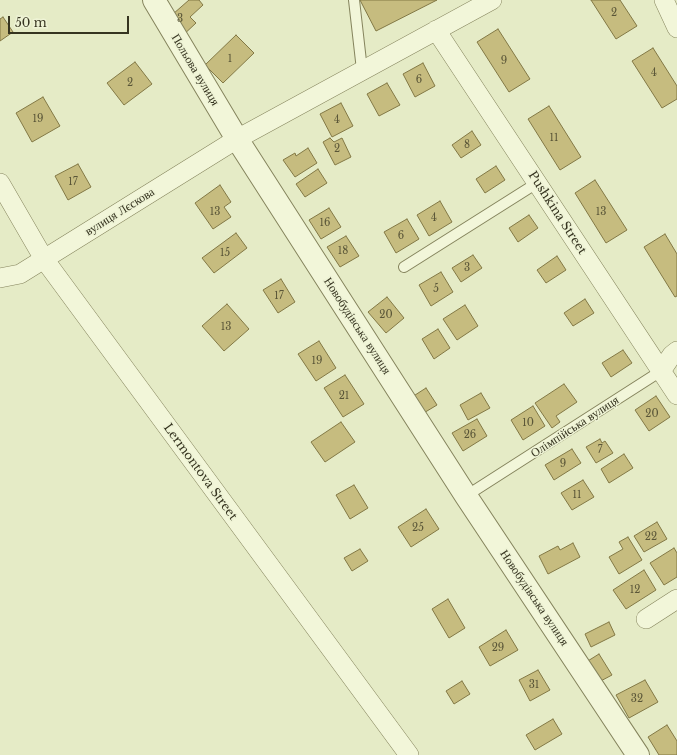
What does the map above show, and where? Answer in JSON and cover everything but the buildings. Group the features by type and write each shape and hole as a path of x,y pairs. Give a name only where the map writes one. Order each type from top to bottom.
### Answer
{"street":[{"name":"Польова вулиця","path":"154,0 237,139"},
{"path":"237,139 492,0"},
{"path":"664,0 677,28"},
{"name":"Pushkina Street","path":"436,30 677,395"},
{"name":"вулиця Лєскова","path":"0,278 20,274 237,139"},
{"name":"Новобудівська вулиця","path":"237,139 466,496 638,755"},
{"name":"Lermontova Street","path":"0,183 44,259 409,755"},
{"name":"Олімпійська вулиця","path":"661,372 677,351"},
{"path":"646,619 677,599"}],"lane":[{"path":"354,0 362,70"},
{"path":"404,267 537,183"},
{"name":"Олімпійська вулиця","path":"466,496 661,372"}]}
